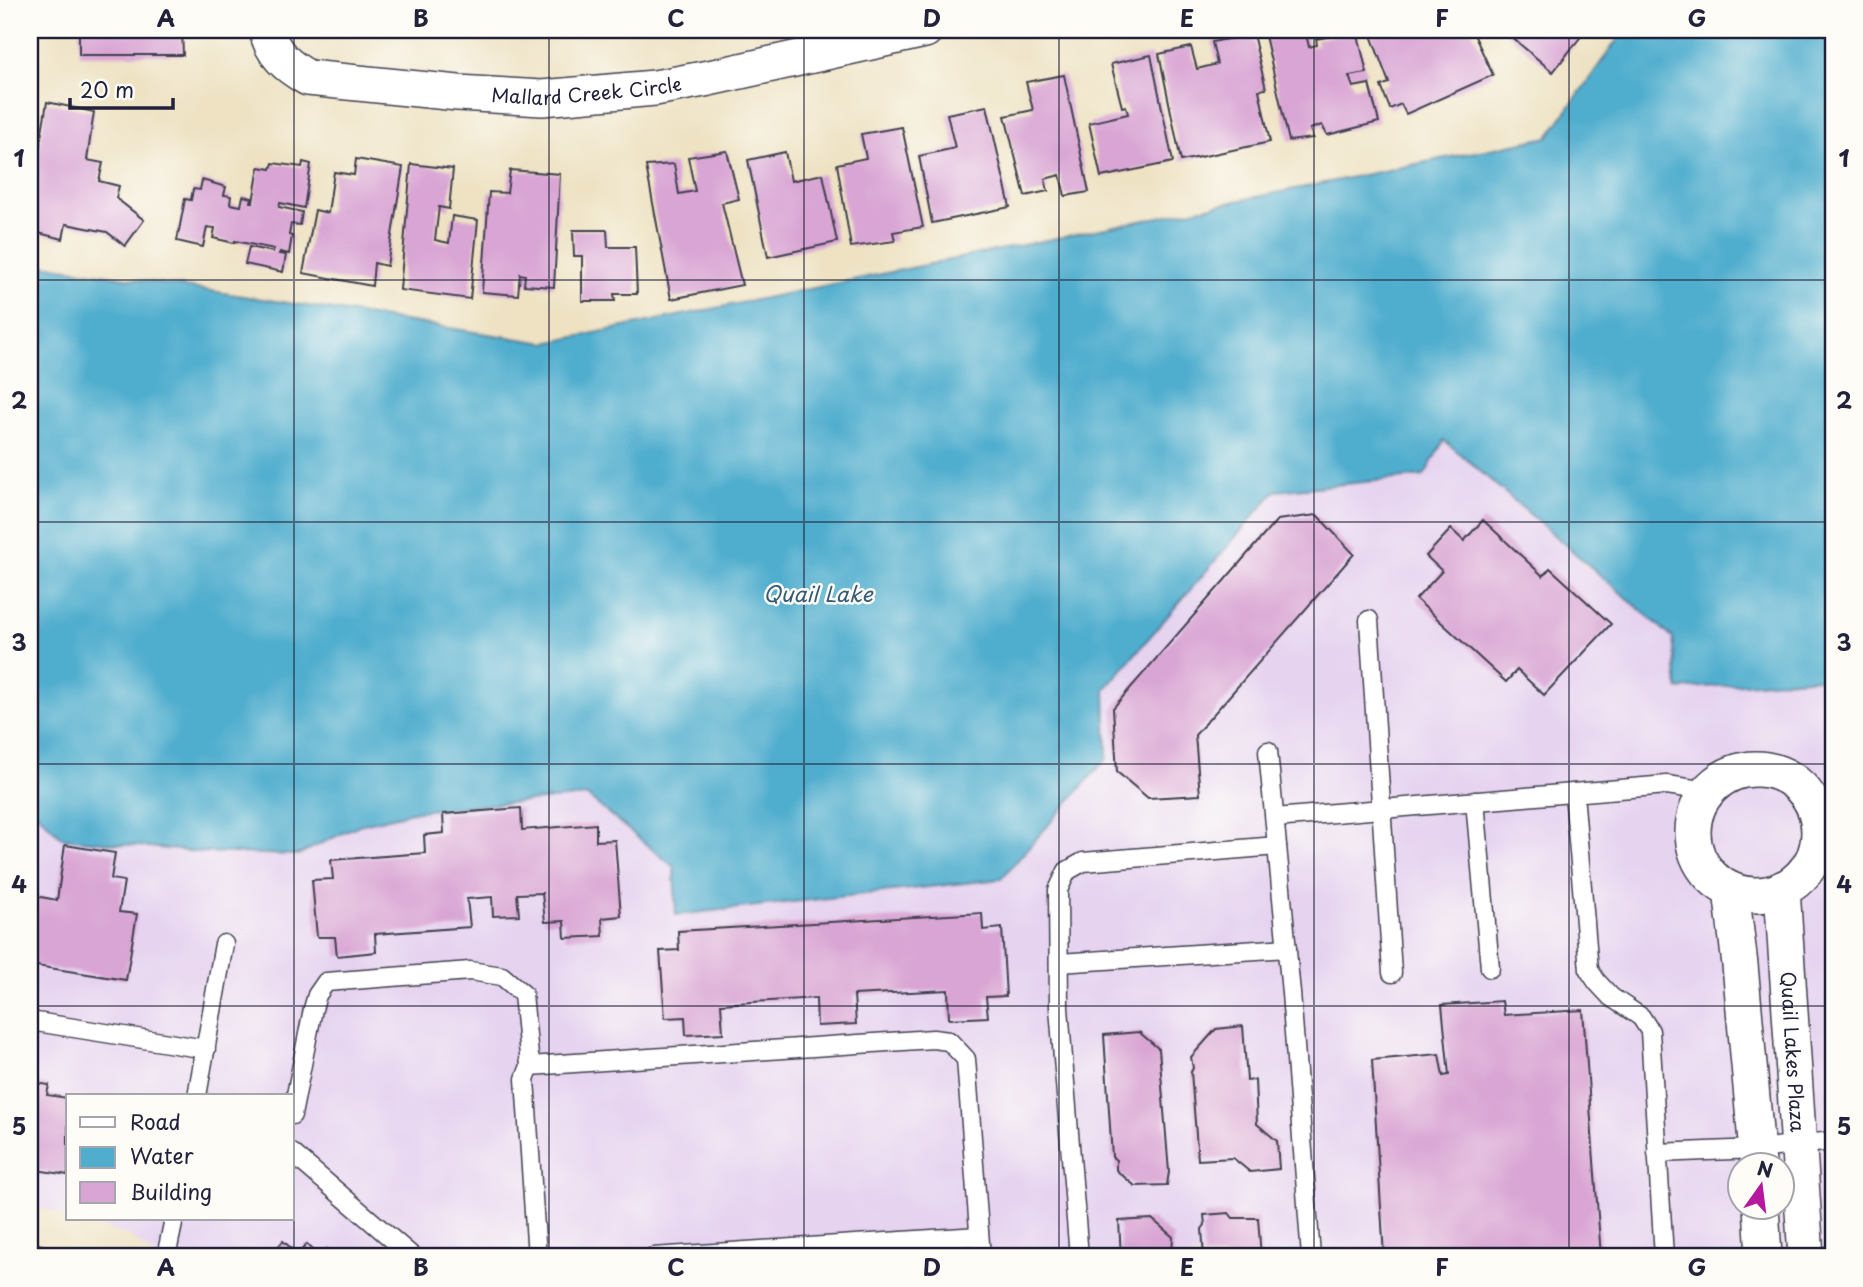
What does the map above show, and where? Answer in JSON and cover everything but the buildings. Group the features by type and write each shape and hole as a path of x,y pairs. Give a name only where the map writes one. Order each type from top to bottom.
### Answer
{"street":[{"name":"Mallard Creek Circle","path":"267,30 277,54 290,68 308,78 458,93 542,98 654,88 925,30"},
{"path":"1763,768 1784,774 1802,786 1814,804 1820,825 1819,846 1810,866 1796,882 1782,889 1755,896 1731,890 1717,882 1703,867 1695,849 1692,828 1697,808 1707,791 1723,777 1742,769 1763,768"},
{"name":"Quail Lakes Plaza","path":"1782,889 1805,1257"},
{"path":"1731,890 1757,1150"},
{"path":"1762,1220 1765,1257"}],"lane":[{"path":"1369,620 1392,974"},
{"path":"1268,751 1287,948 1311,1257"},
{"path":"1275,818 1667,785 1707,791"},
{"path":"1574,793 1589,970 1612,997 1641,1017 1650,1031 1664,1257"},
{"path":"1475,801 1490,968"},
{"path":"1079,1257 1059,1008 1058,890 1067,871 1083,862 1278,846"},
{"path":"197,1094 224,944"},
{"path":"1059,963 1287,948"},
{"path":"294,1105 313,1009 317,995 326,982 470,971 502,976 523,994 530,1066 525,1079 537,1257"},
{"path":"30,1021 205,1049"},
{"path":"530,1066 933,1039 949,1041 966,1059 981,1257"},
{"path":"1781,1150 1833,1141"},
{"path":"1657,1153 1727,1156"},
{"path":"294,1155 413,1257"},
{"path":"166,1257 174,1220"},
{"path":"653,1257 979,1236"},
{"path":"30,1252 51,1257"}],"shaded area":[{"path":"1443,440 1673,639 1679,689 1833,677 1833,1257 156,1257 130,1236 79,1220 294,1220 294,1094 66,1094 66,1215 30,1204 30,806 62,838 197,852 297,855 359,825 417,811 587,796 674,867 676,915 1107,758 1105,689 1275,491 1424,476"}],"water":[{"name":"Quail Lake","path":"1624,30 1833,30 1833,677 1678,689 1673,638 1444,440 1424,476 1275,491 1105,689 1107,758 1001,879 676,915 674,867 587,796 417,811 359,825 298,855 197,852 62,838 30,806 30,345 43,265 546,343 1548,137"}]}
